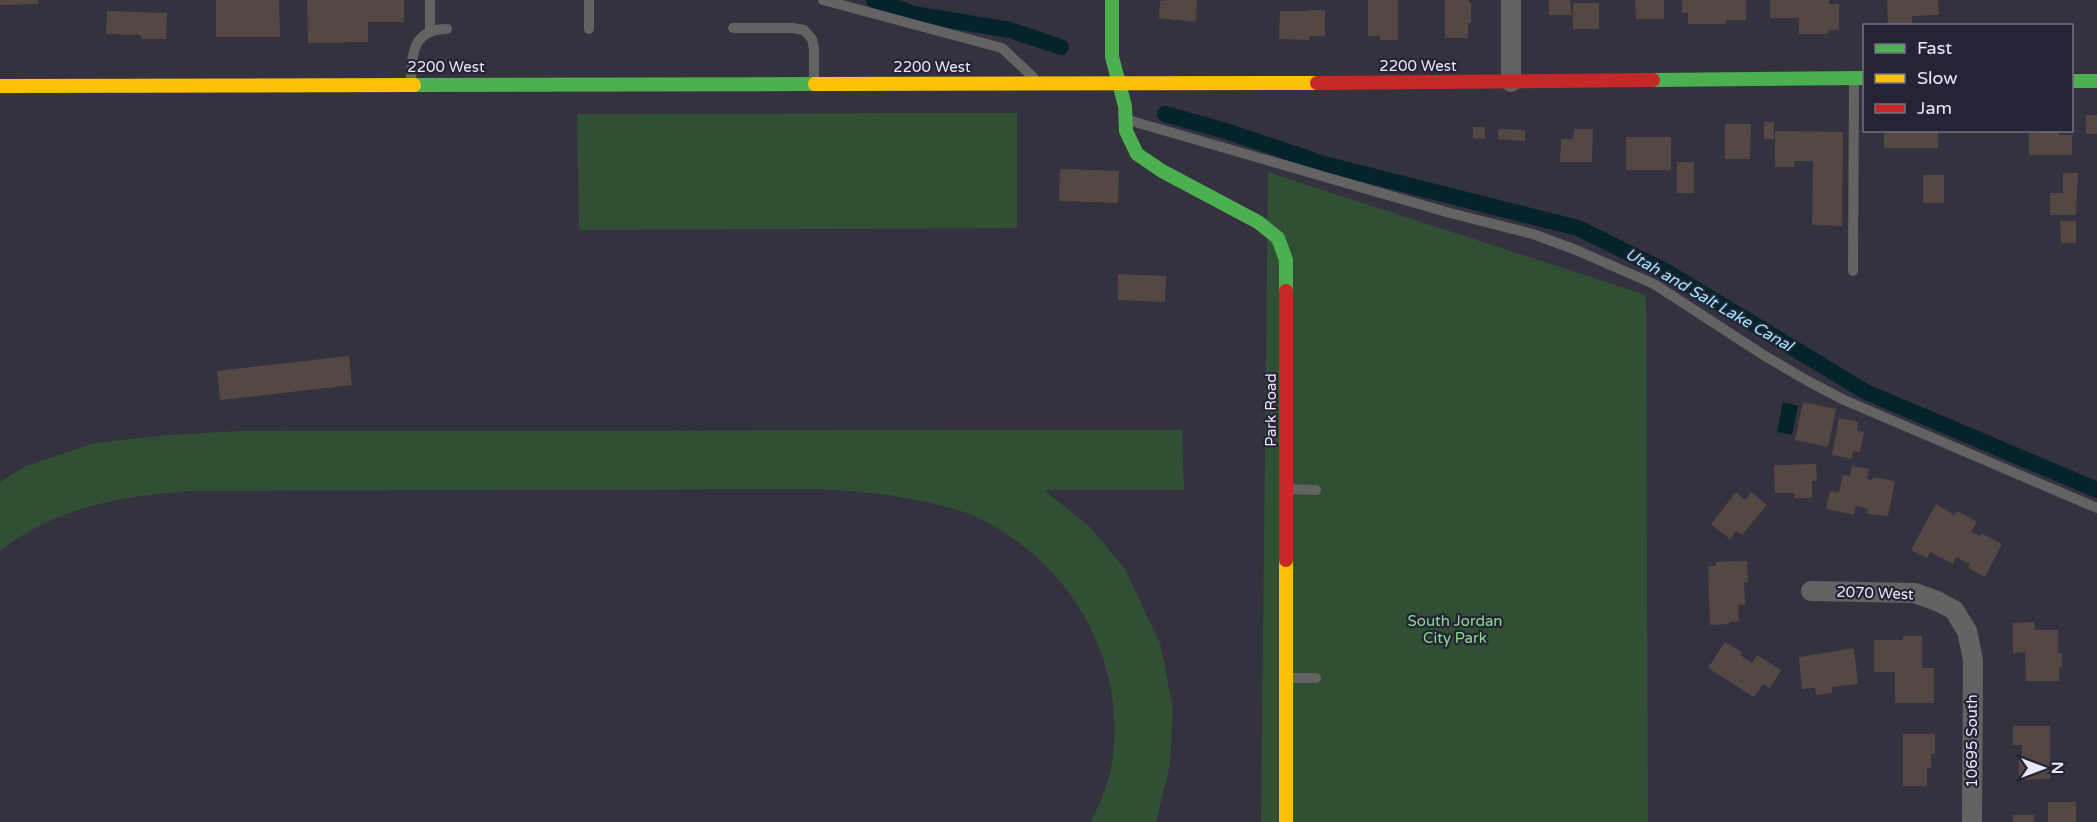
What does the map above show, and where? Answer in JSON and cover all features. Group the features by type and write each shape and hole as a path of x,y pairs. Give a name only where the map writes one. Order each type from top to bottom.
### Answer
{"street":[{"name":"Park Road","path":"1112,0 1112,57 1125,106 1126,131 1137,154 1161,171 1258,222 1278,238 1286,260 1288,489 1286,822"},
{"path":"1511,0 1511,82"},
{"name":"2200 West","path":"0,86 1511,82 1859,78"},
{"path":"2073,81 2097,81"},
{"name":"2070 West","path":"1811,591 1915,593 1937,601 1954,610 1963,624 1967,631 1973,660"},
{"name":"10695 South","path":"1972,822 1973,660"}],"lane":[{"path":"430,0 430,32"},
{"path":"588,0 588,29"},
{"path":"823,0 1002,48 1039,83"},
{"path":"733,28 804,30 812,39 814,48 814,83"},
{"path":"411,84 412,54 422,37 436,29 447,29"},
{"path":"1853,271 1859,78"},
{"path":"1126,119 1450,213 1533,234 1576,250 1654,284 1765,356 1806,381 1844,400 2097,508"},
{"path":"1288,489 1317,490"},
{"path":"1287,678 1317,678"}],"green space":[{"path":"1017,113 1017,228 579,230 577,114"},
{"name":"South Jordan City Park","path":"1268,172 1646,295 1648,822 1261,822"},
{"path":"1182,430 1184,490 1044,490 1090,527 1125,569 1160,643 1173,709 1170,765 1156,822 1091,822 1111,770 1114,723 1110,685 1100,649 1084,615 1062,584 1036,557 1006,534 969,514 908,498 875,493 807,489 191,491 140,496 91,506 44,524 21,536 0,551 0,482 26,466 94,443 169,435 239,431"}],"water":[{"path":"1783,402 1798,406 1792,435 1777,432"}],"building":[{"path":"0,0 38,0 38,4 0,5"},
{"path":"216,0 279,0 280,37 216,37"},
{"path":"307,0 404,0 404,22 368,22 368,42 308,43"},
{"path":"1197,0 1196,22 1159,18 1160,1"},
{"path":"1368,0 1398,0 1398,40 1380,40 1380,36 1368,36"},
{"path":"1445,0 1469,0 1471,3 1468,38 1445,38"},
{"path":"1549,0 1570,0 1572,15 1549,15"},
{"path":"1635,0 1664,0 1664,19 1636,19"},
{"path":"1682,0 1746,0 1746,20 1726,20 1726,24 1688,24 1688,13 1682,13"},
{"path":"1770,0 1829,0 1829,4 1839,4 1839,30 1828,30 1828,34 1799,34 1799,18 1770,18"},
{"path":"1887,0 1938,0 1939,15 1912,16 1912,24 1888,24"},
{"path":"1573,3 1599,3 1599,29 1573,29"},
{"path":"1325,10 1325,36 1309,36 1309,40 1279,39 1280,11"},
{"path":"107,11 167,13 166,39 141,39 141,35 106,34"},
{"path":"2086,115 2097,115 2097,134 2086,134"},
{"path":"1764,122 1774,122 1774,139 1764,139"},
{"path":"1725,124 1751,124 1750,159 1725,159"},
{"path":"1473,127 1485,127 1485,139 1473,138"},
{"path":"1498,129 1525,130 1525,141 1498,139"},
{"path":"1574,129 1593,129 1592,162 1560,162 1561,139 1573,139"},
{"path":"1775,131 1843,132 1842,226 1812,225 1813,161 1794,161 1794,167 1775,167"},
{"path":"1884,132 1938,132 1938,148 1884,148"},
{"path":"2059,132 2059,135 2072,135 2072,155 2029,155 2029,133"},
{"path":"1626,137 1671,137 1671,170 1626,170"},
{"path":"1677,162 1694,162 1694,193 1677,193"},
{"path":"1060,169 1119,171 1118,203 1059,201"},
{"path":"2063,173 2078,173 2076,215 2050,215 2050,193 2063,193"},
{"path":"1923,175 1944,175 1944,203 1923,203"},
{"path":"2060,221 2076,221 2076,243 2061,243"},
{"path":"1118,274 1166,276 1165,302 1118,300"},
{"path":"349,356 352,385 220,400 217,371"},
{"path":"1803,402 1836,409 1828,447 1795,440"},
{"path":"1839,418 1858,422 1857,431 1864,432 1860,452 1853,451 1851,459 1832,455"},
{"path":"1816,464 1817,481 1812,481 1812,498 1794,498 1794,493 1775,493 1774,465"},
{"path":"1852,466 1869,469 1867,479 1872,480 1873,477 1895,481 1888,516 1867,514 1868,509 1856,506 1854,515 1826,509 1830,491 1839,493 1843,475 1850,476"},
{"path":"1736,492 1745,500 1751,492 1767,505 1742,535 1736,531 1730,539 1711,524"},
{"path":"1936,504 1954,515 1957,511 1977,522 1971,532 1980,536 1981,533 2002,544 1985,577 1968,568 1970,564 1956,557 1953,564 1930,552 1927,558 1911,550"},
{"path":"1747,561 1748,582 1744,582 1745,605 1738,605 1739,621 1710,625 1708,566 1716,566 1716,562"},
{"path":"2034,622 2035,630 2058,630 2058,653 2062,653 2059,681 2026,681 2025,652 2013,653 2013,623"},
{"path":"1903,636 1922,636 1922,668 1934,668 1934,703 1895,703 1895,672 1874,672 1874,640 1903,640"},
{"path":"1725,642 1742,652 1740,655 1752,663 1757,655 1781,670 1770,688 1763,684 1754,697 1708,668"},
{"path":"1854,648 1858,684 1832,687 1832,693 1816,695 1815,688 1802,689 1799,657"},
{"path":"2013,726 2050,726 2050,779 2019,780 2022,745 2013,745"},
{"path":"1903,734 1935,734 1935,754 1931,754 1931,768 1927,768 1927,786 1903,786"},
{"path":"2048,802 2076,802 2076,822 2048,822"},
{"path":"2013,815 2034,815 2034,822 2013,822"}],"waterway":[{"name":"Utah and Salt Lake Canal","path":"874,0 914,14 1010,30 1061,47"},
{"name":"Utah and Salt Lake Canal","path":"1165,114 1226,131 1324,164 1578,228 1667,272 1866,392 2097,490"}],"traffic: fast":[{"path":"1112,0 1112,57 1125,106 1126,131 1137,154 1162,171 1258,222 1278,238 1286,260 1286,291"},
{"path":"1653,80 1863,78"},
{"path":"2073,81 2097,81"},
{"path":"414,85 815,84"}],"traffic: slow":[{"path":"815,84 1317,83"},
{"path":"0,86 414,85"},
{"path":"1286,560 1286,822"}],"traffic: jam":[{"path":"1317,83 1653,80"},
{"path":"1286,291 1286,560"}]}
